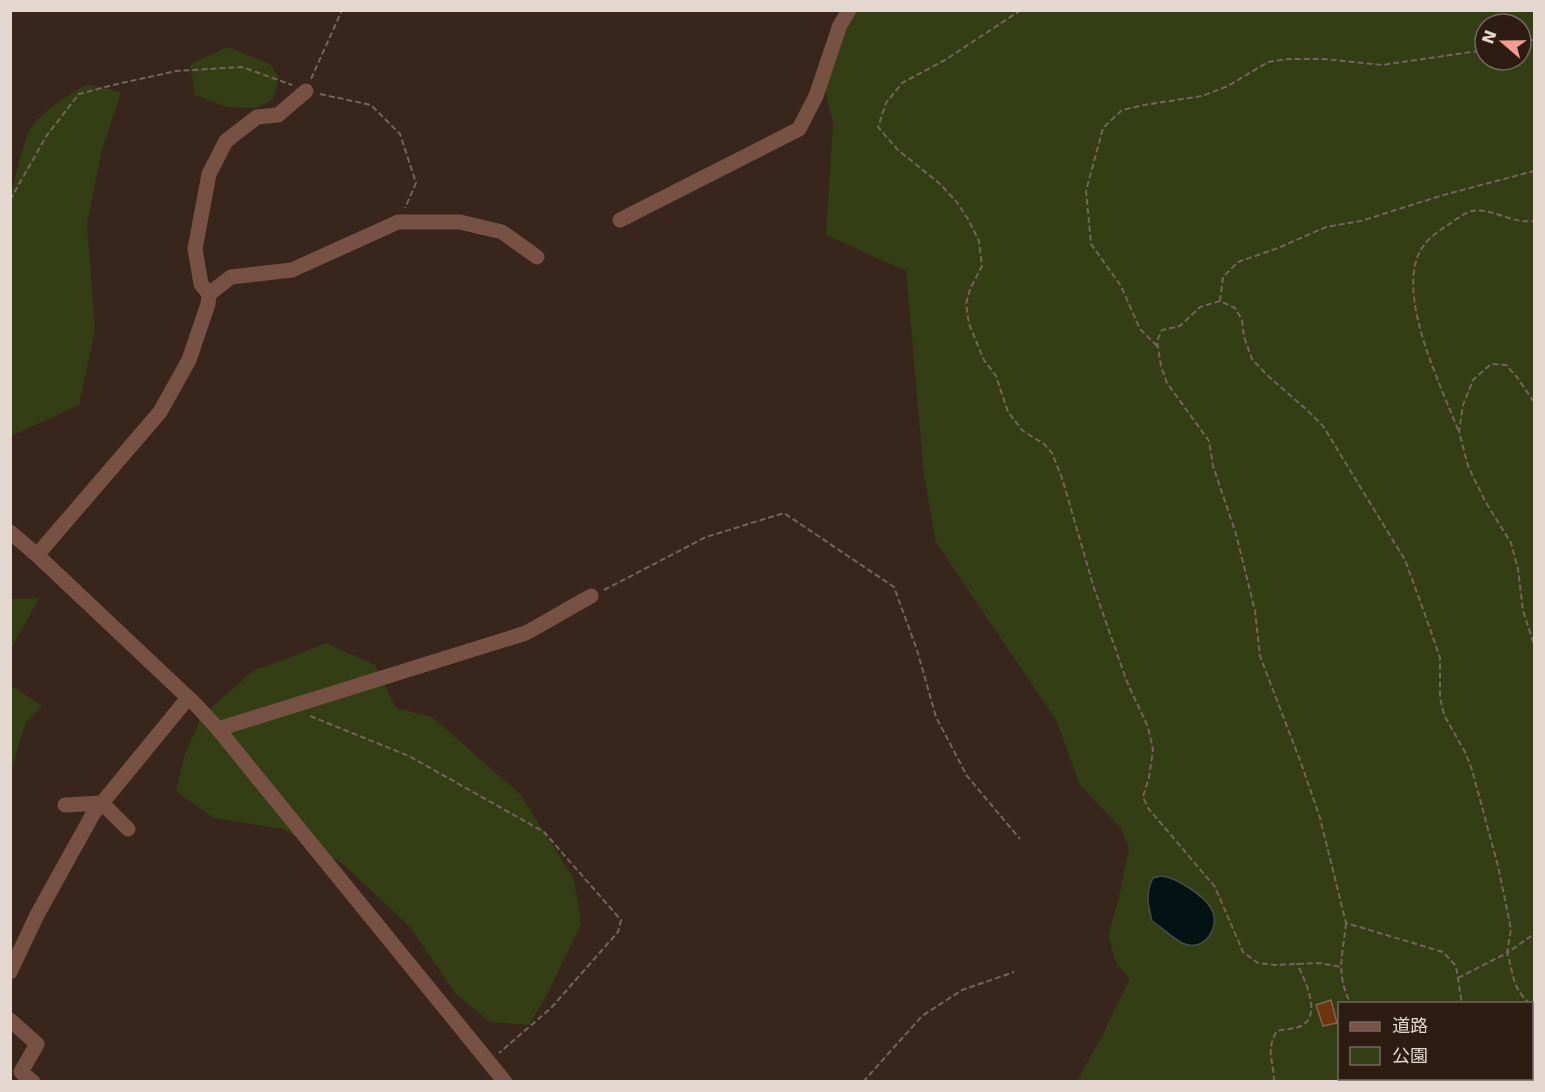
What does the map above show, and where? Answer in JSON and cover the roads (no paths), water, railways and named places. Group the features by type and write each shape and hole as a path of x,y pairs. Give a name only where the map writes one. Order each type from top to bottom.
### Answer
{"street":[{"path":"620,220 799,129 816,96 840,25 849,10"},
{"path":"37,555 160,412 189,360 208,304 209,294 201,285 195,249 209,174 225,141 257,117 278,115 306,91"},
{"path":"209,294 231,278 292,270 398,222 460,222 502,232 537,257"},
{"path":"10,532 188,698 218,729 490,1060 505,1082"},
{"path":"218,729 526,633 591,596"},
{"path":"10,972 37,915 93,814 188,698"},
{"path":"65,805 102,803 128,829"},
{"path":"10,1020 37,1044 21,1072 33,1082"}]}
